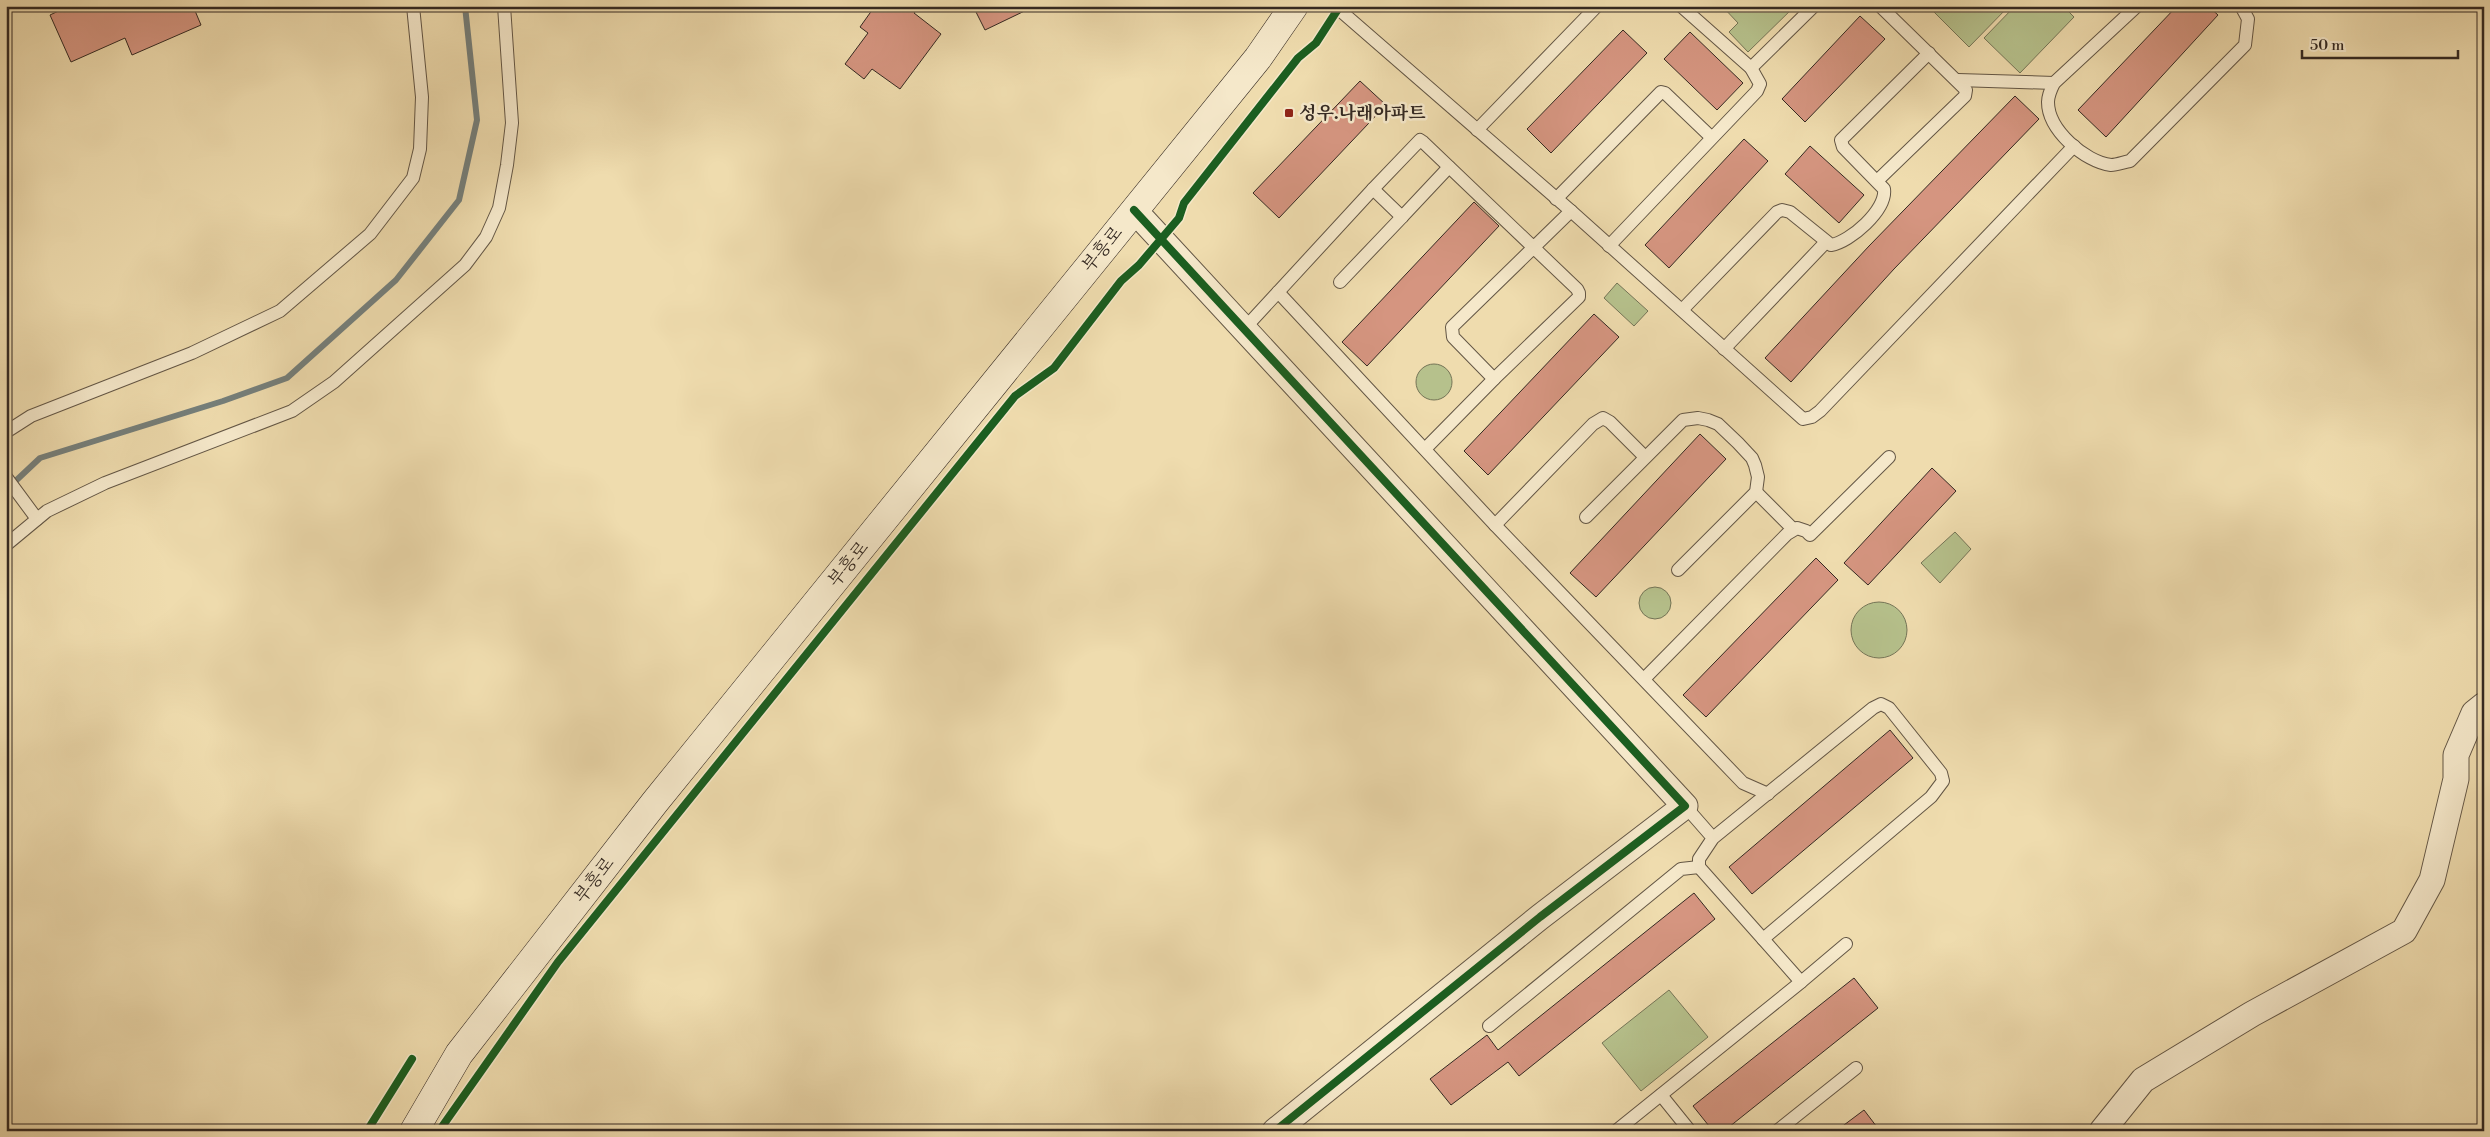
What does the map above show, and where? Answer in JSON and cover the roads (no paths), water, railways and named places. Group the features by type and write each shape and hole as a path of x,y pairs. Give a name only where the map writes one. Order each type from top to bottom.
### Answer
{"main road":[{"name":"부흥로","path":"414,1131 459,1054 655,802 1258,58 1294,6"}],"street":[{"path":"1134,210 1685,806 1540,917 1275,1131"},
{"path":"2102,1131 2142,1080 2252,1014 2404,931 2432,880 2456,779 2456,754 2474,713 2484,704"}],"lane":[{"path":"6,432 31,416 192,353 280,311 370,234 413,178 420,149 422,97 413,6"},
{"path":"6,545 47,511 105,483 292,411 334,382 465,265 486,237 499,208 507,165 512,123 504,6"},
{"path":"1335,6 1571,211 1803,419 1812,417 2074,146"},
{"path":"1477,130 1597,6"},
{"path":"1609,246 1711,137 1757,91 1760,84 1751,68 1681,6"},
{"path":"1751,68 1814,6"},
{"path":"1877,181 1965,96 1966,90 1958,80 1880,6"},
{"path":"2138,6 2054,83 2048,98 2048,108 2058,127 2074,146 2095,161 2113,165 2130,161 2245,45 2248,19 2242,6"},
{"path":"1682,310 1777,212 1782,210 1790,212 1832,245 1844,241 1868,221 1884,199 1884,189 1843,147 1841,140 1929,53"},
{"path":"1958,80 2054,83"},
{"path":"1556,199 1662,92 1711,137"},
{"path":"1244,329 1418,141 1423,142 1577,289 1579,297 1424,449"},
{"path":"1340,282 1449,167"},
{"path":"1373,189 1402,217"},
{"path":"1494,379 1453,337 1452,327 1571,211"},
{"path":"1724,349 1826,242"},
{"path":"1278,292 1495,525 1743,783 1768,794"},
{"path":"1495,525 1593,424 1603,418 1610,422 1644,457"},
{"path":"1586,517 1683,420 1698,418 1708,420 1722,428 1752,458 1758,476 1756,492 1678,570"},
{"path":"1756,492 1793,529 1801,529 1810,535 1889,457"},
{"path":"6,477 37,519"},
{"path":"1644,679 1793,529"},
{"path":"1763,939 1931,797 1943,781 1937,767 1889,708 1881,704 1873,708 1713,838 1699,859 1700,866 1763,939 1801,982"},
{"path":"1685,806 1713,838"},
{"path":"1489,1026 1681,869 1700,866"},
{"path":"1616,1131 1846,944"},
{"path":"1777,1131 1856,1068"},
{"path":"1661,1095 1690,1131"}],"waterway":[{"path":"6,490 40,458 223,401 287,378 396,280 459,200 477,120 465,6"}],"place":[{"name":"성우.나래아파트","path":"1289,113"}]}
